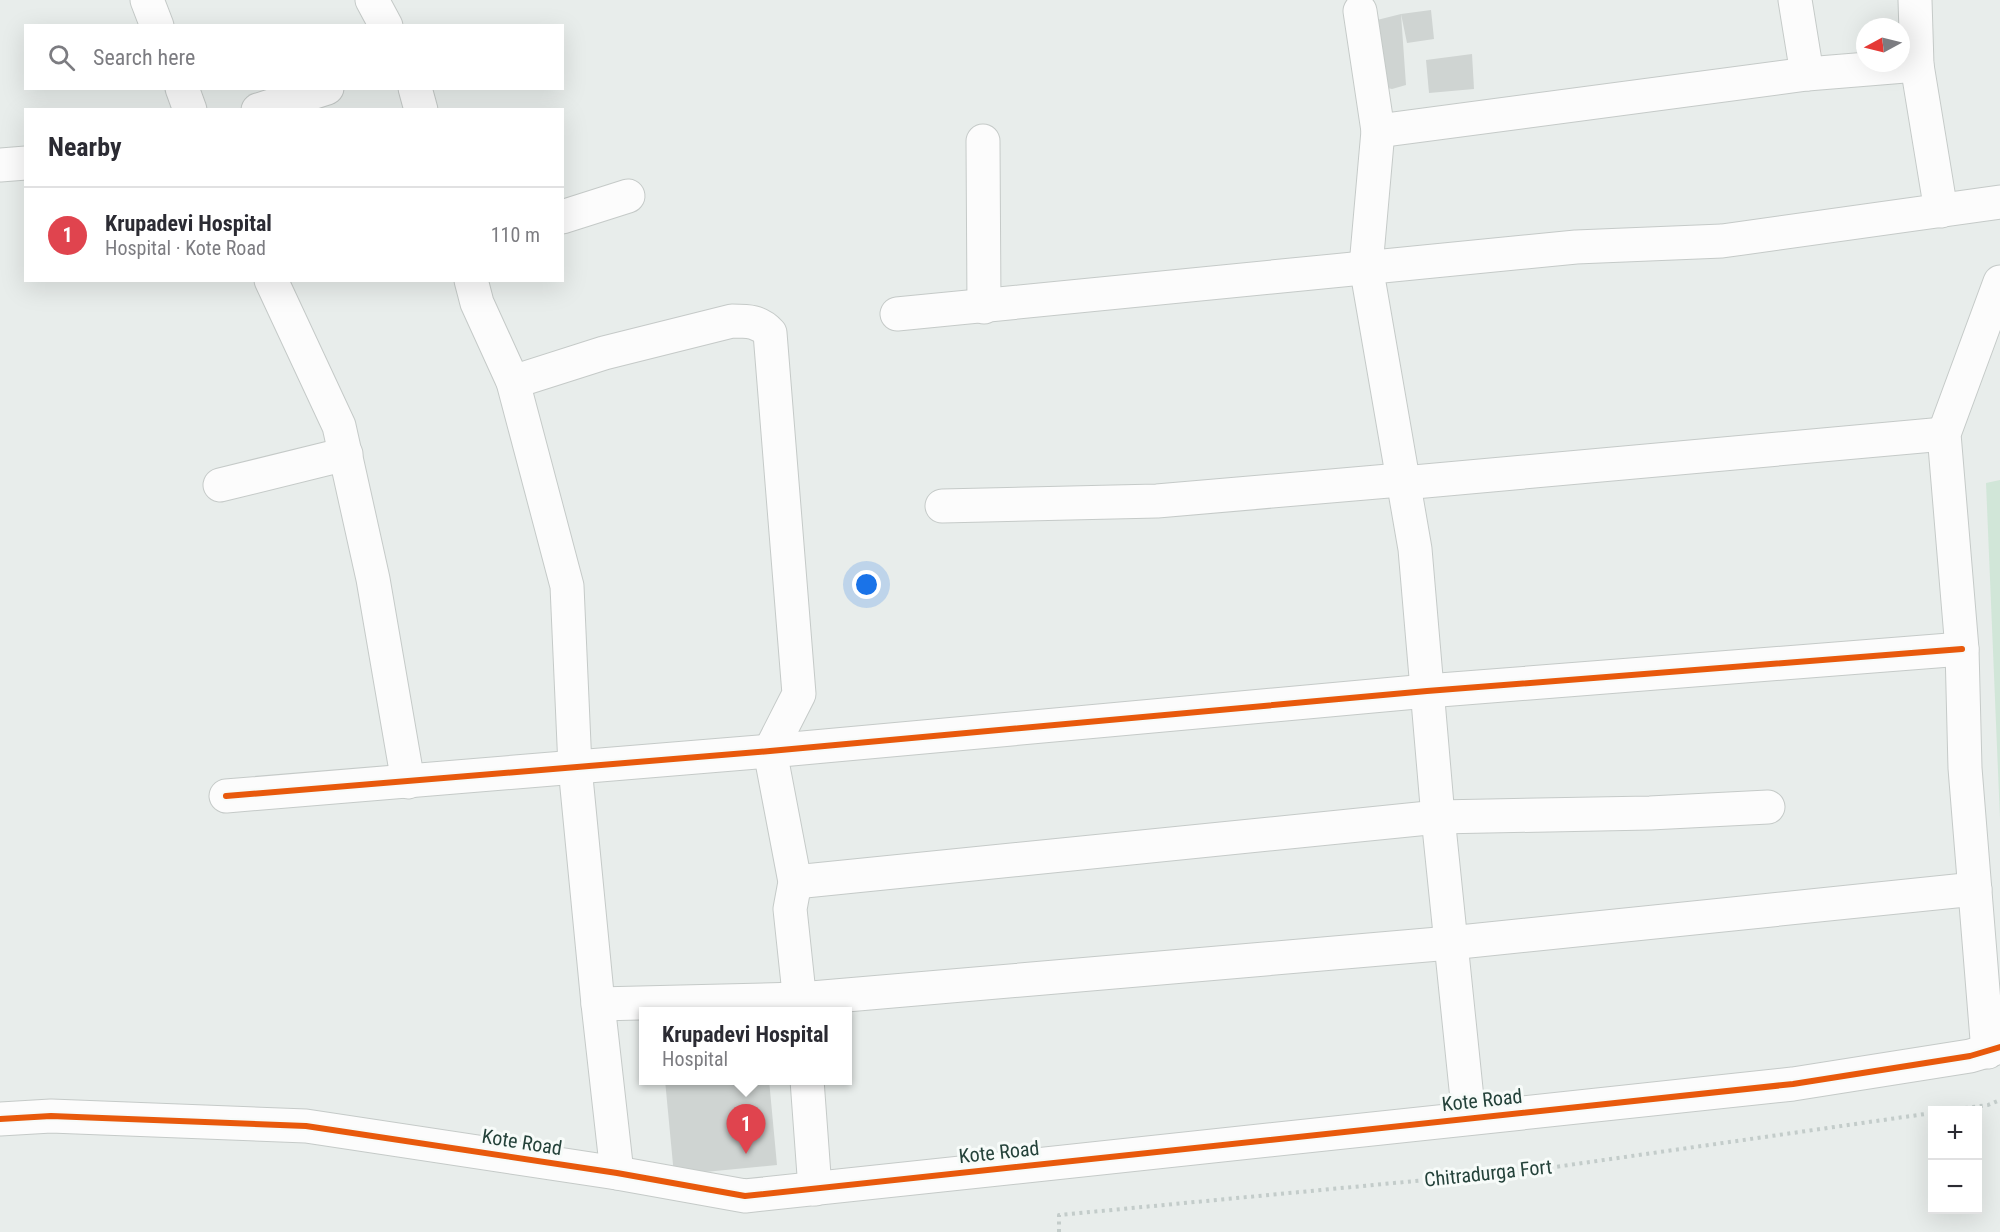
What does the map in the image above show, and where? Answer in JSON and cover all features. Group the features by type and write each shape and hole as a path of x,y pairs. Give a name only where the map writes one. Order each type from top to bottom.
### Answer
{"street":[{"path":"147,0 156,24"},
{"path":"372,0 385,24"},
{"path":"1795,0 1807,74"},
{"path":"1915,0 1917,65 1941,211"},
{"path":"1360,11 1378,131 1366,266 1415,549 1438,817 1469,1118"},
{"path":"1378,131 1807,74 1917,65"},
{"path":"183,90 189,108"},
{"path":"264,108 321,90"},
{"path":"416,90 420,108"},
{"path":"983,141 984,307"},
{"path":"0,165 24,163"},
{"path":"564,216 628,196"},
{"path":"897,314 1576,246 1722,241 2000,202"},
{"path":"272,282 339,426 373,579 408,782"},
{"path":"472,282 477,303 513,381 567,586 575,767 617,1173"},
{"path":"1994,1049 1975,889 1965,768 1962,649 1944,434 2000,282"},
{"path":"513,381 604,353 732,321 752,321 764,326 770,333 799,694 770,751 795,882 790,909 801,1005"},
{"path":"942,506 1157,501 1400,480 1403,483 1944,434"},
{"path":"220,485 346,454"},
{"path":"226,796 770,751 1427,691 1962,649"},
{"path":"795,882 1438,817 1650,813 1768,807"},
{"path":"598,1004 801,1005 1450,943 1975,889"},
{"name":"Kote Road","path":"0,1119 51,1116 306,1126 617,1173 745,1196 1793,1083 1958,1058 1994,1049"},
{"path":"807,1085 815,1189"}],"path":[{"path":"1980,1106 2000,1100"}],"green space":[{"path":"2000,480 2000,819 1986,483"}],"building":[{"path":"1431,10 1434,39 1407,43 1401,14"},
{"path":"1401,14 1406,85 1392,89 1378,86 1369,22"},
{"path":"1472,54 1474,89 1429,93 1426,60"},
{"path":"665,1085 769,1085 777,1165 674,1175"}],"cycle path":[{"path":"226,796 770,751 1427,691 1962,649"},
{"path":"0,1119 51,1116 306,1126 617,1173 745,1196 1793,1084 1970,1056 2000,1047"}],"place":[{"name":"Krupadevi Hospital","path":"746,1154"}]}
